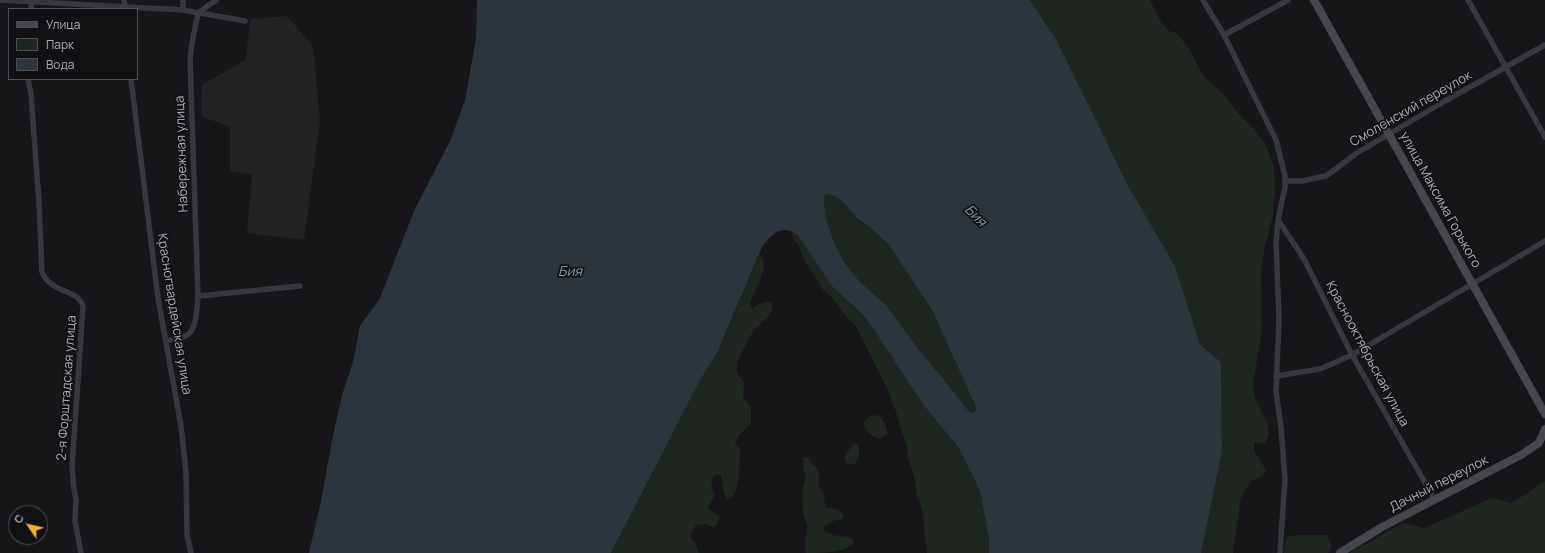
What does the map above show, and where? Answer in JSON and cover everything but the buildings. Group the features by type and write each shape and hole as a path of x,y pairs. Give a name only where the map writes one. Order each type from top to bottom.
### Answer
{"main road":[{"name":"улица Максима Горького","path":"1314,0 1545,413"},
{"name":"Дачный переулок","path":"1340,553 1382,527 1521,454 1538,443 1545,432"}],"street":[{"path":"0,0 126,8 124,0"},
{"path":"182,0 182,10"},
{"path":"198,13 216,0"},
{"path":"1203,0 1224,35 1276,140 1286,180 1278,220 1276,242 1279,318 1276,392 1281,427 1285,478 1280,553"},
{"path":"1224,35 1288,0"},
{"path":"1468,0 1545,137"},
{"path":"31,8 32,1"},
{"path":"138,8 182,10 245,21"},
{"name":"Набережная улица","path":"166,341 186,336 191,332 194,325 198,296 190,59 198,13"},
{"name":"Смоленский переулок","path":"1286,180 1302,181 1326,176 1357,153 1505,66 1545,45"},
{"name":"2-я Форштадская улица","path":"28,80 31,94 40,203 42,272 48,282 52,285 75,295 81,300 83,307 72,466 80,553"},
{"name":"Красногвардейская улица","path":"131,80 158,298 181,426 186,472 186,535 191,553"},
{"name":"Краснооктябрьская улица","path":"1278,220 1304,259 1352,355 1434,500"},
{"path":"1276,376 1320,369 1352,355 1545,241"},
{"path":"198,296 300,286"}],"shaded area":[{"path":"287,16 313,46 320,121 304,240 247,233 252,174 230,171 230,127 201,116 202,85 245,60 251,19"}],"green space":[{"path":"1030,0 1150,0 1160,21 1169,31 1176,33 1189,48 1202,74 1222,93 1264,142 1273,163 1275,182 1273,215 1264,251 1261,275 1262,331 1253,384 1255,398 1267,422 1269,435 1265,443 1254,442 1254,451 1266,470 1262,476 1251,481 1241,497 1233,553 1201,553 1222,452 1221,362 1200,344 1175,266 1129,187 1056,39"},
{"path":"825,194 833,195 842,201 857,218 870,227 889,245 932,310 975,405 976,409 974,413 967,409 918,349 886,305 859,281 844,262 835,245 826,219 824,204"},
{"path":"791,230 804,242 822,271 852,306 866,318 925,407 959,448 975,480 981,496 989,540 989,553 927,553 922,508 917,496 907,448 887,388 855,325 849,320 830,295 823,290 805,261 798,244 793,238"},
{"path":"759,255 762,257 764,263 762,275 751,299 750,305 752,309 761,303 769,302 772,303 773,308 769,316 753,331 737,364 737,372 744,383 743,396 751,406 751,424 739,435 735,444 741,450 739,477 736,491 728,500 724,491 721,475 717,474 713,477 711,486 715,494 708,505 709,509 719,516 719,520 714,527 705,524 696,525 689,536 695,542 699,553 611,553 699,382 722,343"},
{"path":"878,415 886,426 887,431 887,434 880,439 869,433 864,422 870,416"},
{"path":"854,444 859,444 859,457 855,464 850,465 846,462 845,454"},
{"path":"808,457 813,465 819,470 818,486 824,494 826,507 840,511 843,515 842,519 833,521 824,527 825,532 852,538 854,542 851,546 833,552 806,553 805,540 807,526 803,512 802,492 806,477 803,468 803,458"},
{"path":"1545,481 1545,553 1349,553 1403,523 1424,528 1492,498 1512,503"},
{"path":"1295,535 1326,535 1331,546 1330,551 1328,553 1284,553 1285,541 1288,537"}],"water":[{"name":"Бия","path":"477,0 1030,0 1056,39 1129,187 1175,266 1200,344 1221,362 1222,452 1201,553 989,553 989,540 981,496 975,480 959,448 925,407 866,318 832,286 798,235 787,230 782,230 774,234 762,247 718,351 699,382 611,553 309,553 322,496 333,435 343,392 353,362 360,326 380,298 414,211 451,139 465,100 476,39","holes":["825,194 833,195 842,201 857,218 870,227 889,245 932,310 975,405 976,409 974,413 967,409 918,349 886,305 859,281 844,262 835,245 826,219 824,204"]}]}
